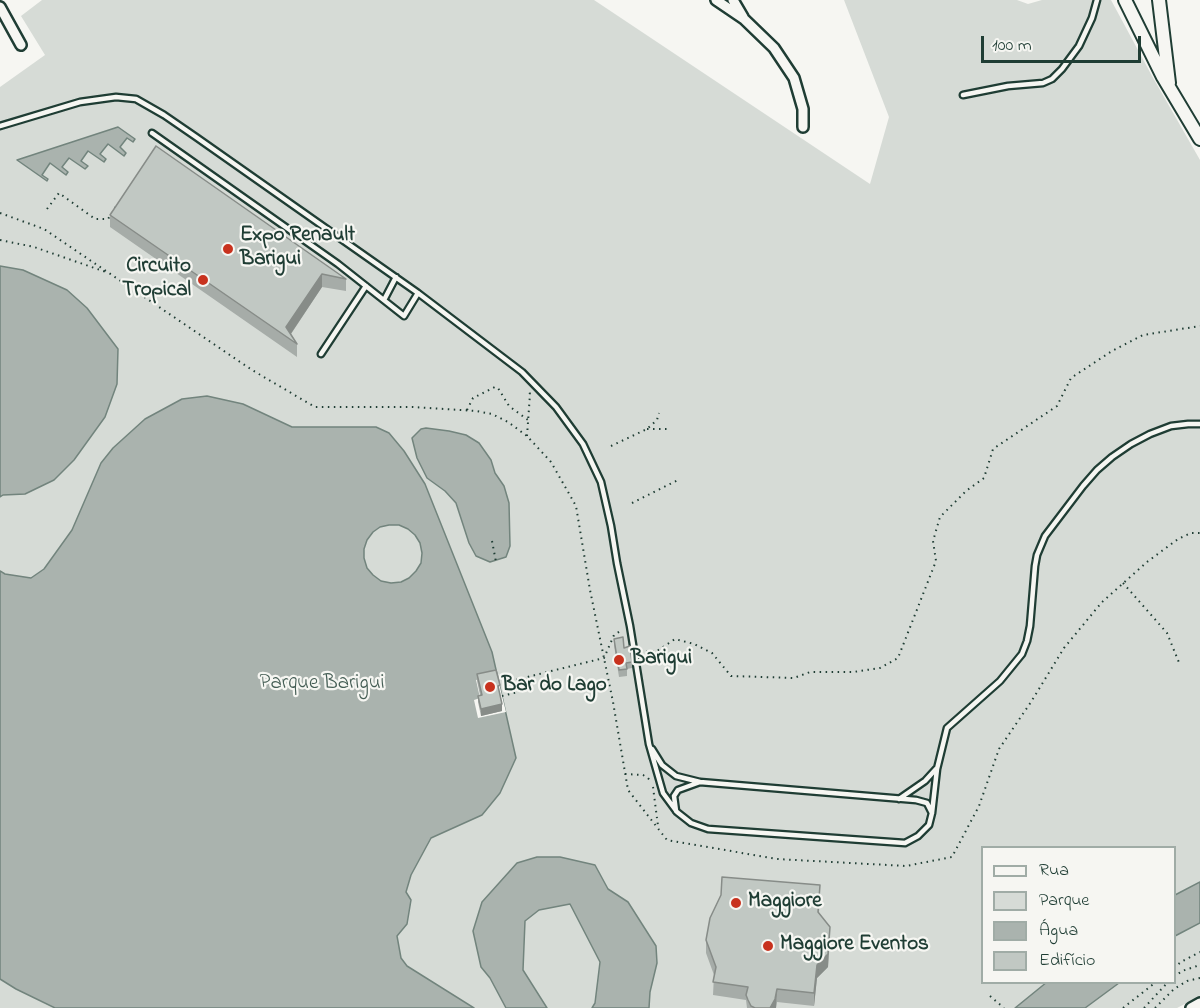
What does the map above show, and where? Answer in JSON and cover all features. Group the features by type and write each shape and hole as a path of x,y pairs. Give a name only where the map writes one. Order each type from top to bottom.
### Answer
{"main road":[{"path":"1125,0 1170,90 1200,140"},
{"path":"1159,0 1170,90"}],"street":[{"path":"716,0 744,19 774,48 794,78 804,109 803,127"},
{"path":"733,0 744,19"},
{"path":"0,7 21,45"},
{"path":"1191,1008 1200,1003"}],"lane":[{"path":"963,95 1008,86 1043,83 1052,79 1079,46 1092,18 1097,0"},
{"path":"1,126 80,102 116,97 136,99 172,120 418,292 522,372 556,407 584,444 602,482 635,653 649,744 663,793 676,812 691,823 708,829 905,843 918,836 929,825 937,769 947,728 1000,681 1022,654 1030,627 1037,555 1045,536 1097,470 1131,444 1172,426 1200,424"},
{"path":"152,134 338,264 404,316 418,292"},
{"path":"384,300 396,278"},
{"path":"321,354 366,286"},
{"path":"649,744 662,765 676,776 700,782 916,800 927,803 932,813"},
{"path":"899,799 925,781 937,769"},
{"path":"676,812 674,796 678,790 700,782"}],"path":[{"path":"47,209 59,193 95,219 108,219 117,205"},
{"path":"0,213 45,229 252,370 315,407 413,407 467,410 492,414 527,436 551,462 576,506 590,590 614,702 628,790 667,840 777,859 906,866 952,857 979,806 999,749 1064,648 1102,602 1147,562 1178,538 1191,533 1200,533"},
{"path":"0,240 34,247 111,274"},
{"path":"635,653 657,651 675,639 694,644 712,653 731,676 794,678 810,672 853,672 880,668 898,658 936,561 933,541 940,517 966,491 984,478 993,448 1057,406 1071,378 1112,351 1143,335 1200,327"},
{"path":"522,372 530,394 527,436"},
{"path":"467,410 473,398 495,387 498,388 509,406 528,420"},
{"path":"611,446 647,429 657,420 659,413"},
{"path":"647,429 668,429"},
{"path":"632,503 678,480"},
{"path":"492,541 496,562"},
{"path":"1124,583 1167,633 1180,665"},
{"path":"604,658 614,635 630,626"},
{"path":"502,696 518,692 515,680 604,658"},
{"path":"625,774 643,775 648,778 651,783 658,829"},
{"path":"1176,966 1200,952"},
{"path":"1176,976 1200,965"},
{"path":"1155,1008 1174,988 1187,981 1200,978"},
{"path":"1124,1008 1154,984"},
{"path":"1144,1008 1166,984"},
{"path":"990,996 1004,1008"}],"green space":[{"name":"Parque Barigui","path":"42,0 594,0 870,184 889,117 844,0 1017,0 1028,4 1042,0 1111,0 1200,160 1200,996 1177,1008 0,1008 0,87 45,55 21,16"}],"water":[{"path":"118,127 135,139 133,142 127,138 120,147 126,153 124,156 108,144 100,154 106,159 104,162 88,151 81,161 88,166 85,169 69,158 62,167 68,172 66,175 50,163 42,175 48,179 47,181 17,160"},
{"path":"0,266 23,270 67,290 87,308 118,349 117,384 105,417 74,460 54,480 25,494 0,497"},
{"path":"207,396 243,404 292,427 376,427 389,433 404,451 425,484 492,652 516,758 500,793 482,815 431,838 411,875 406,892 411,900 407,924 397,936 401,958 407,966 474,1008 55,1008 0,979 0,571 5,574 31,578 44,569 72,530 101,463 113,448 145,419 182,399","holes":["399,525 408,529 420,543 421,563 409,578 401,582 381,581 367,568 364,549 367,540 380,527"]},
{"path":"421,429 466,435 479,443 491,460 495,473 504,486 509,503 510,546 506,557 490,562 476,556 469,543 456,503 445,491 427,478 417,458 412,438"},
{"path":"537,857 560,857 595,865 608,889 628,902 656,946 657,963 650,992 649,1008 592,1008 595,1003 600,962 570,904 539,910 525,921 523,970 547,1008 506,1008 490,978 481,967 473,931 482,902 517,863"},
{"path":"1200,882 1200,923 1176,935 1176,894"},
{"path":"1045,984 1118,984 1085,1008 1015,1008"}],"pier":[{"path":"497,675 506,712 478,718 474,700 480,698 476,680"}],"building":[{"path":"156,146 346,279 322,274 286,327 297,344 110,215"},
{"path":"623,637 624,648 630,646 632,662 626,663 627,669 619,670 614,639"},
{"path":"496,670 502,704 481,709 478,696 482,695 477,674"},
{"name":"Maggiore Eventos","path":"722,877 820,885 818,912 830,927 828,954 817,965 814,993 777,989 770,1008 755,1008 751,1006 746,995 748,987 713,982 716,967 706,940 710,918 721,895"}],"place":[{"name":"Expo Renault Barigui","path":"228,249"},
{"name":"Circuito Tropical","path":"203,280"},
{"name":"Barigui","path":"619,660"},
{"name":"Bar do Lago","path":"490,687"},
{"name":"Maggiore","path":"736,903"},
{"name":"Maggiore Eventos","path":"768,946"}]}
